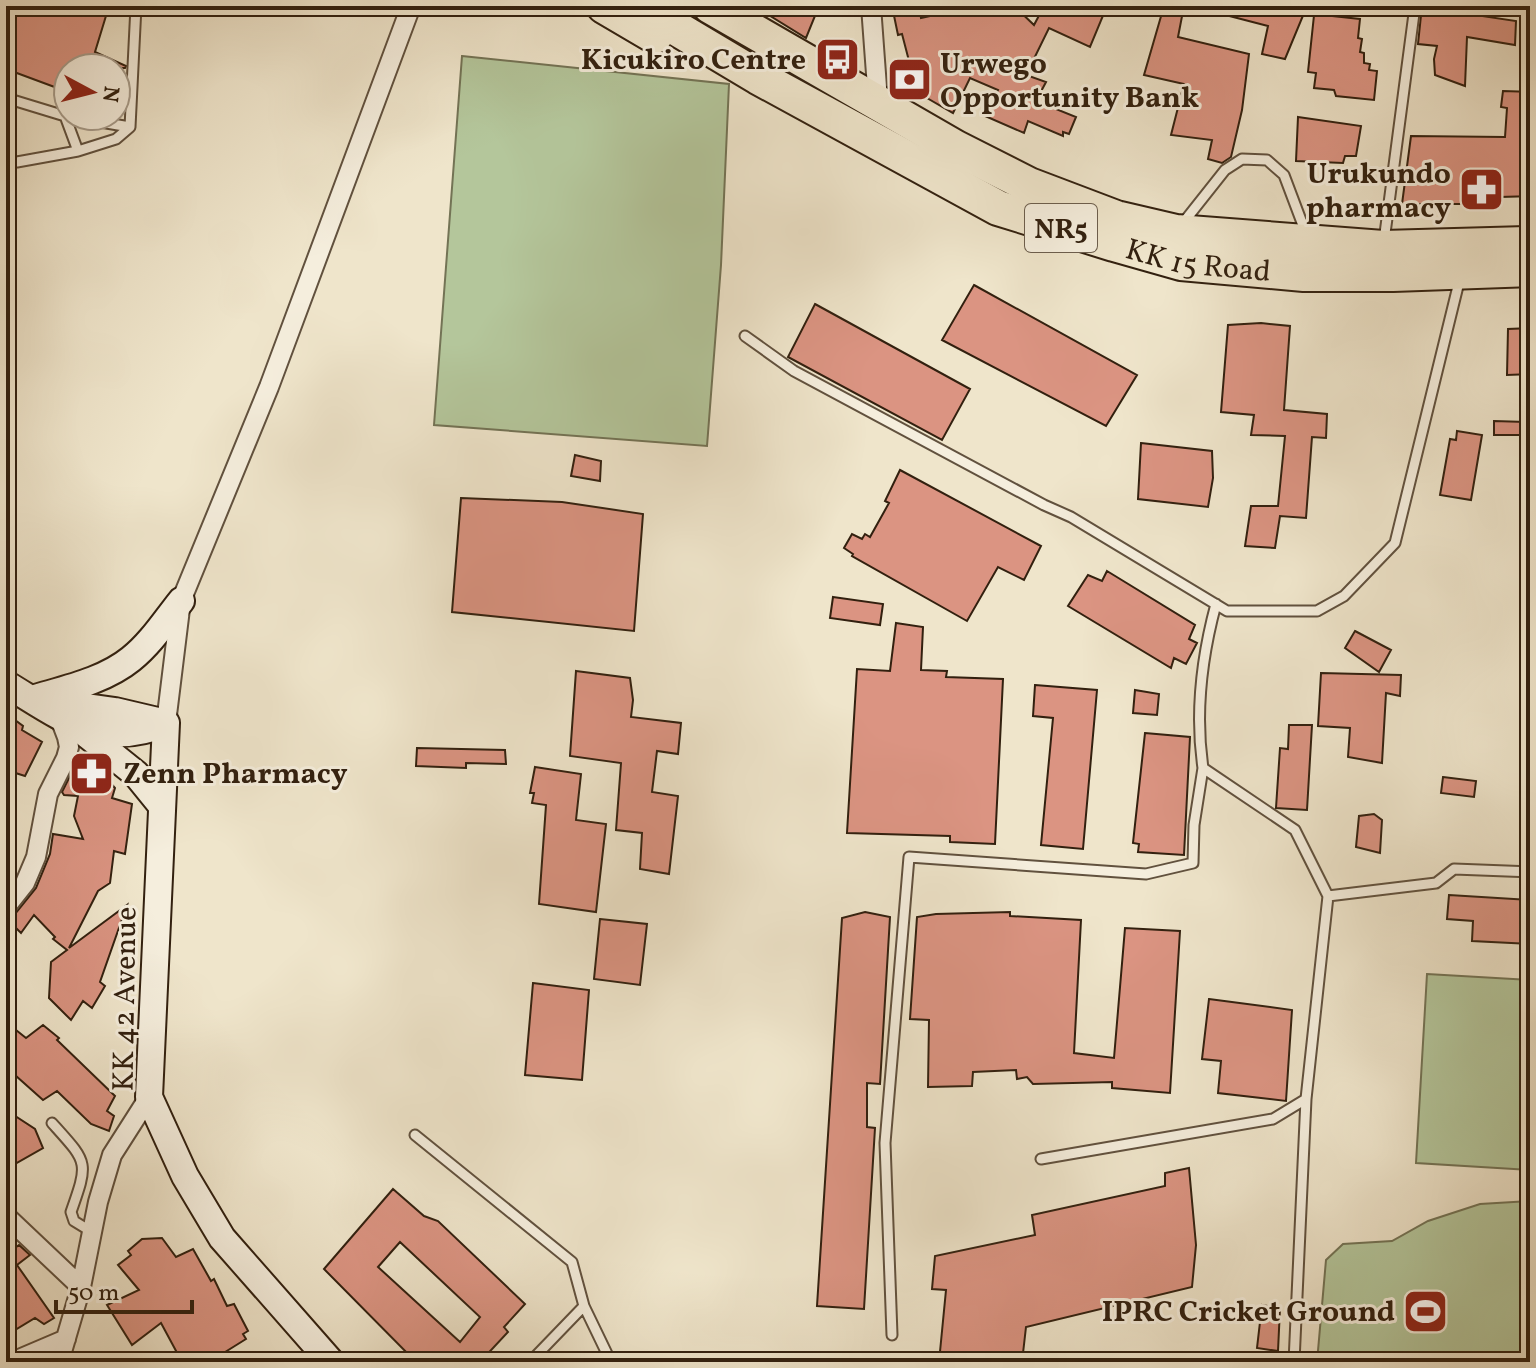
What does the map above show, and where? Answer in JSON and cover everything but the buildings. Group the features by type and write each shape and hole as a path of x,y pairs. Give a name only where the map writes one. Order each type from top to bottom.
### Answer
{"highway":[{"path":"604,6 827,135 893,152"},
{"name":"KK 15 Road","path":"710,6 956,148 1029,185 1116,218 1176,232 1383,248 1530,244"},
{"path":"746,6 821,50 878,101"},
{"name":"KK 15 Road","path":"640,7 758,77 998,208 1181,263 1349,275 1530,269"}],"main road":[{"path":"32,699 105,675 130,661 181,601"},
{"path":"6,684 66,720 136,774 162,806"},
{"path":"32,699 115,711 166,723"},
{"path":"66,720 101,733 121,735 144,732 166,723"},
{"name":"KK 42 Avenue","path":"166,723 149,1097 185,1176 222,1238 331,1362"}],"street":[{"path":"166,723 181,601 269,387 411,6"},
{"path":"871,6 878,101"},
{"path":"6,907 25,883 36,857 48,794 69,747 66,720"},
{"path":"59,1362 81,1287 98,1202 112,1155 149,1097"},
{"path":"6,1216 81,1287"},
{"path":"12,1362 66,1339"}],"lane":[{"path":"132,87 136,6"},
{"path":"1383,248 1415,6"},
{"path":"6,98 52,112"},
{"path":"71,132 78,151"},
{"path":"6,159 17,162 78,151 116,139 124,132"},
{"path":"1176,232 1225,170 1242,159 1267,160 1284,175 1310,243"},
{"path":"745,336 794,371 1071,517 1227,611 1317,611 1344,596 1395,543 1461,271"},
{"path":"892,1335 885,1143 909,857 1146,874 1193,863 1194,825 1203,768 1200,745 1204,648 1216,604"},
{"path":"1203,768 1295,830 1328,896 1306,1099 1294,1362"},
{"path":"1328,896 1436,883 1454,869 1530,872"},
{"path":"1041,1159 1273,1119 1306,1099"},
{"path":"52,1123 80,1154 84,1175 71,1212 74,1221 92,1232"},
{"path":"415,1135 572,1262 584,1306 611,1362"},
{"path":"530,1362 584,1306"}],"green space":[{"path":"462,56 729,84 721,265 707,446 434,425"},
{"path":"1427,974 1530,980 1530,1170 1416,1163"},
{"name":"IPRC Cricket Ground","path":"1530,1201 1530,1362 1317,1362 1326,1260 1343,1244 1392,1241 1428,1221 1480,1204"}],"place":[{"name":"Kicukiro Centre","path":"837,59"},
{"name":"Urwego Opportunity Bank","path":"909,80"},
{"name":"Urukundo pharmacy","path":"1482,190"},
{"name":"Zenn Pharmacy","path":"92,773"},
{"name":"IPRC Cricket Ground","path":"1426,1311"}]}
